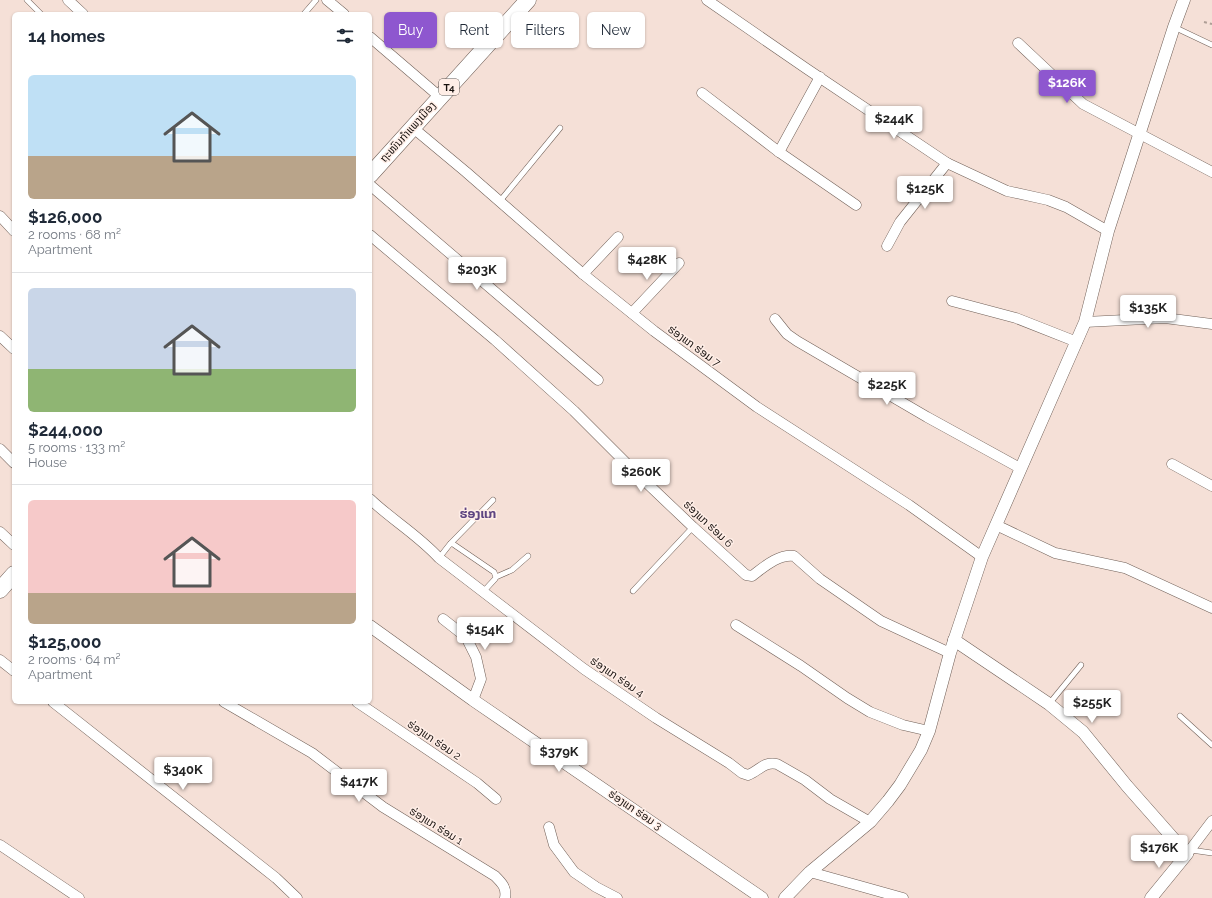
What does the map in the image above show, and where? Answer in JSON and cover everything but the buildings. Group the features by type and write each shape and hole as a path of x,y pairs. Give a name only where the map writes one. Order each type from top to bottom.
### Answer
{"main road":[{"name":"ຖະໜົນກຳແພງເມືອງ","path":"372,173 528,0"},
{"path":"0,590 12,576"}],"street":[{"path":"68,0 81,12"},
{"path":"327,0 342,12"},
{"path":"707,0 947,163 1007,192 1048,200 1066,207 1108,231"},
{"path":"785,898 810,872 870,822 900,785 921,750 929,731 950,653 982,557 1085,322 1108,231 1175,23 1184,0"},
{"path":"372,39 440,97"},
{"path":"1018,43 1083,104 1212,172"},
{"path":"779,152 820,77"},
{"path":"702,92 779,152 856,205"},
{"name":"ຮ່ອງແກ ຮ່ອມ 7","path":"412,127 500,201 583,274 632,313 757,407 909,505 982,557"},
{"path":"887,246 900,222 947,163"},
{"path":"372,187 598,380"},
{"path":"0,216 12,229"},
{"name":"ຮ່ອງແກ ຮ່ອມ 6","path":"372,237 495,340 574,411 632,469 746,575 752,576 782,557 794,556 820,579 881,621 950,653"},
{"path":"583,274 618,237"},
{"path":"632,313 679,263"},
{"path":"952,301 1016,318 1077,342"},
{"path":"1085,322 1165,318 1212,324"},
{"path":"775,319 787,334 803,345 1020,468"},
{"path":"0,336 12,347"},
{"path":"0,449 12,461"},
{"path":"1172,464 1212,486"},
{"name":"ຮ່ອງແກ ຮ່ອມ 4","path":"372,501 383,512 428,547 439,558 483,592 584,669 656,718 729,763 742,773 748,775 766,764 777,764 805,780 830,798 870,822"},
{"path":"996,525 1055,553 1125,568 1212,608"},
{"path":"0,532 12,543"},
{"path":"443,619 466,637 476,657 481,679 473,700"},
{"path":"736,625 870,712 903,725 929,731"},
{"name":"ຮ່ອງແກ ຮ່ອມ 3","path":"372,627 473,700 762,898"},
{"path":"954,640 1049,704 1083,732 1127,786 1189,852"},
{"path":"0,660 12,669"},
{"path":"56,704 276,878 297,898"},
{"name":"ຮ່ອງແກ ຮ່ອມ 1","path":"227,704 312,753 383,807 495,876 502,883 504,888 504,898"},
{"name":"ຮ່ອງແກ ຮ່ອມ 2","path":"360,704 476,783 496,799"},
{"path":"1151,898 1212,822"},
{"path":"549,827 554,845 574,872 596,887 617,898"},
{"path":"0,846 79,898"},
{"path":"810,872 903,898"}],"lane":[{"path":"27,0 40,12"},
{"path":"306,12 316,0"},
{"path":"1175,23 1212,45"},
{"path":"500,201 560,128"},
{"path":"439,558 451,543 493,500"},
{"path":"633,591 692,526"},
{"path":"451,543 494,572 496,577"},
{"path":"483,592 496,577 512,570 528,556"},
{"path":"1049,704 1081,665"},
{"path":"1180,716 1212,745"},
{"path":"1189,852 1212,853"}],"path":[{"path":"1204,22 1212,24"}],"district":[{"name":"ຮ່ອງແກ","path":"478,513"}]}
